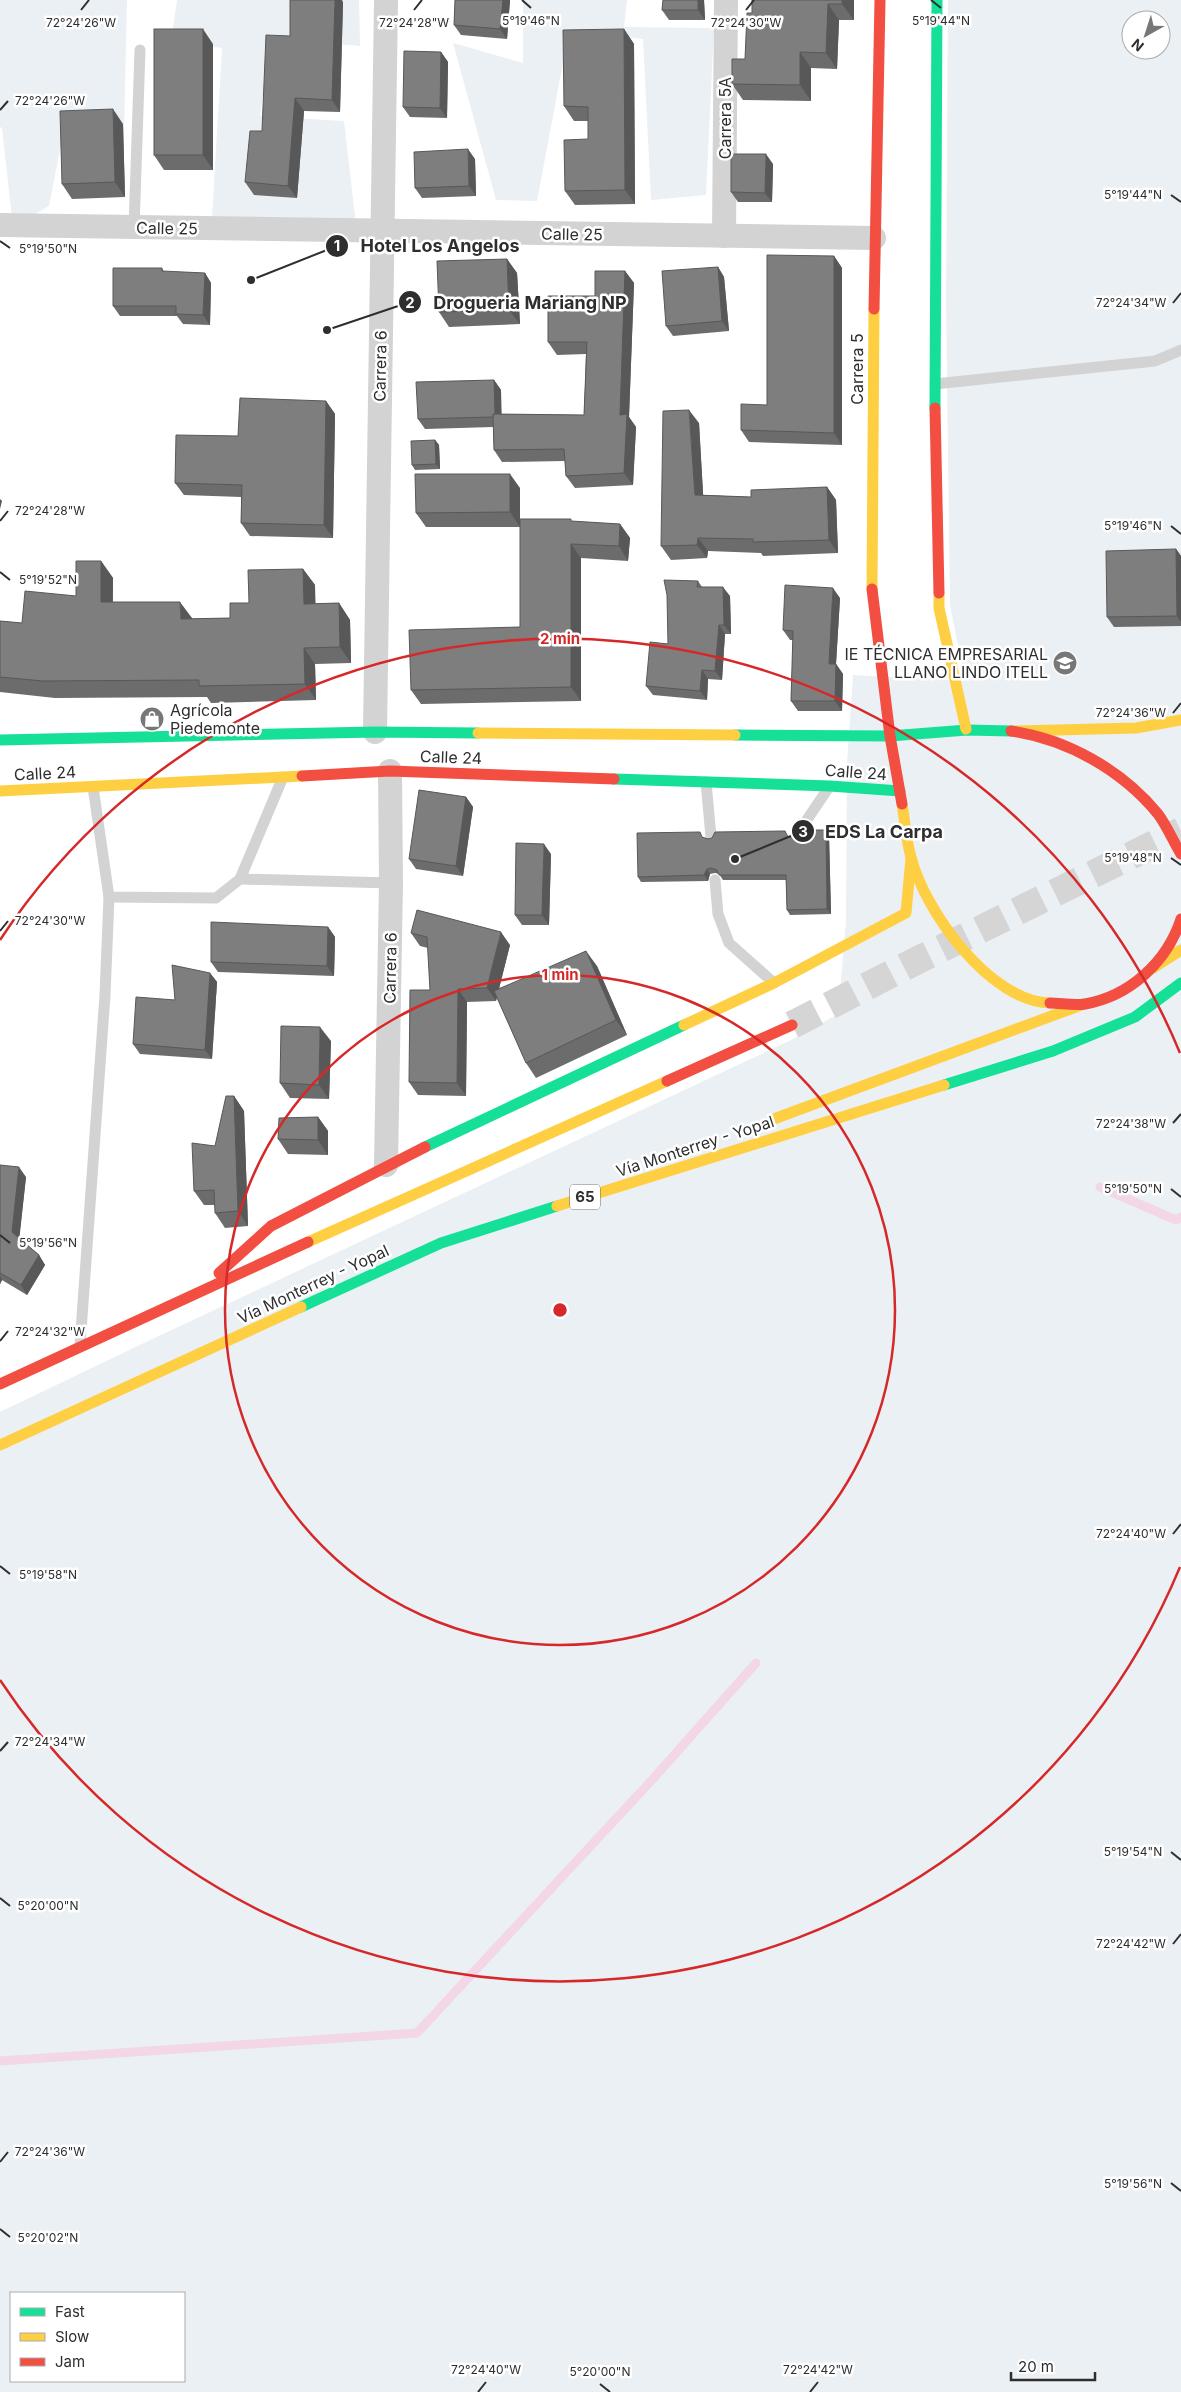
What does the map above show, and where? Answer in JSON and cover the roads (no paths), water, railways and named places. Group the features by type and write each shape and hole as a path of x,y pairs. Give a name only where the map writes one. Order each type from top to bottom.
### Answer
{"main road":[{"name":"Carrera 5","path":"880,0 874,238 872,590 890,736 911,858"},
{"path":"937,0 935,384 939,608 966,729"},
{"path":"1013,731 1136,728 1181,720"},
{"name":"Calle 24","path":"0,740 375,732 890,736 966,729 1013,731"},
{"path":"1013,731 1068,746 1117,774 1157,814 1181,854"},
{"name":"Calle 24","path":"0,791 390,771 830,786 900,792"},
{"path":"198,1291 271,1226 386,1165 774,983 906,913 911,858"},
{"path":"911,858 927,897 949,932 976,964 1009,991 1046,1003 1084,1004"},
{"path":"1154,968 1175,937 1181,919"},
{"path":"758,1125 1121,992 1181,950"},
{"name":"Vía Monterrey - Yopal","path":"0,1445 441,1243 1053,1051 1134,1017 1181,983"},
{"path":"0,1384 198,1291 792,1025"},
{"path":"441,1243 665,1160"}],"street":[{"name":"Carrera 6","path":"375,732 386,0"},
{"name":"Carrera 5A","path":"724,236 726,0"},
{"name":"Calle 25","path":"0,225 874,238"},
{"name":"Carrera 6","path":"386,1165 391,883 390,771"}],"lane":[{"path":"134,228 140,50"},
{"path":"935,384 1155,361 1181,350"},
{"path":"109,898 216,898 240,879 283,777"},
{"path":"706,782 711,837"},
{"path":"796,836 830,786"},
{"path":"80,1347 105,995 109,898 93,787"},
{"path":"240,879 391,883"},
{"path":"715,880 718,914 730,942 774,983"}],"waterway":[{"path":"1100,1187 1176,1220 1181,1217"},
{"path":"0,2061 417,2033 651,1781 756,1663"}],"tunnel":[{"path":"792,1025 918,960 1181,831"}],"place":[{"name":"Hotel Los Angelos","path":"251,280"},
{"name":"Drogueria Mariang NP","path":"327,330"},
{"name":"IE TÉCNICA EMPRESARIAL LLANO LINDO ITELL","path":"1065,663"},
{"name":"Agrícola Piedemonte","path":"152,719"},
{"name":"EDS La Carpa","path":"735,859"}]}
